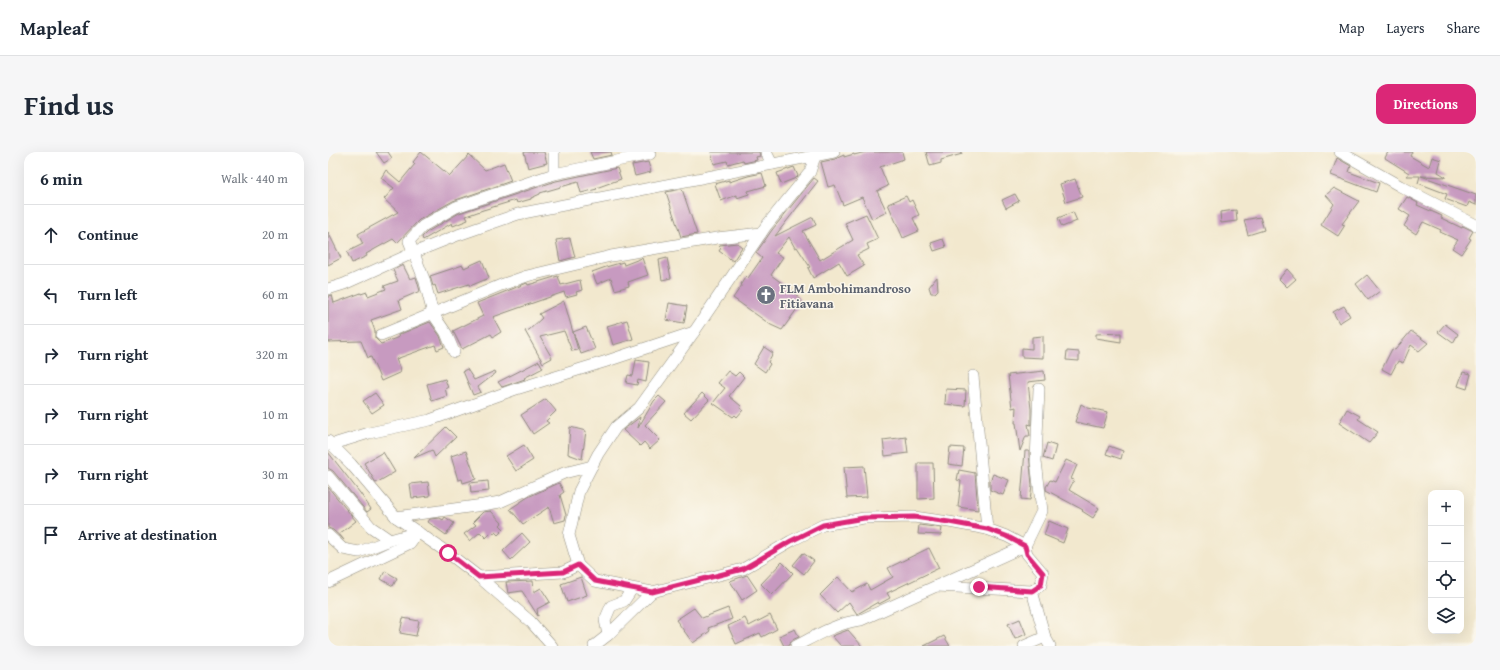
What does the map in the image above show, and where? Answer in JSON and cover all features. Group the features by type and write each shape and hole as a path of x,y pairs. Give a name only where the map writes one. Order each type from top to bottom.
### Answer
{"street":[{"path":"554,152 554,174"},
{"path":"766,152 772,164"},
{"path":"328,290 458,235 518,214 834,152"},
{"path":"1340,152 1400,186 1476,225"},
{"path":"454,352 446,333 433,314 424,279 409,241 423,226 456,207 554,174 650,154"},
{"path":"816,156 810,172 761,233 694,332 639,408 616,428 598,454 579,491 569,535 578,565 595,581 652,592 743,569 791,541 823,525 864,518 914,517 987,529 1006,536 1025,546 1027,554 1043,573 1041,585 1032,591 937,586"},
{"path":"380,335 501,285 527,276 626,253 717,238 761,233"},
{"path":"329,443 430,420 513,390 694,332"},
{"path":"973,376 987,529"},
{"path":"796,646 827,629 848,621 861,620 1025,546 1042,511 1036,461 1039,389"},
{"path":"329,443 350,464 396,517 448,553 479,577 532,622 552,646"},
{"path":"396,517 500,502 564,473 592,466"},
{"path":"328,476 371,527 390,540"},
{"path":"328,535 343,549 358,552 390,540 418,532"},
{"path":"328,582 410,543 418,532"},
{"path":"479,577 563,572 578,565"},
{"path":"608,635 605,620 611,606 624,601 630,592 625,587"},
{"path":"1024,646 1048,641 1032,591"},
{"path":"594,646 608,635 652,592"}],"building":[{"path":"376,152 388,152 392,158 384,163"},
{"path":"421,152 450,176 469,155 485,170 504,163 511,181 453,201 419,220 397,243 393,239 366,254 367,256 352,263 347,252 363,244 358,234 398,212 384,199 394,188 381,178 386,170 400,182 415,164 413,162"},
{"path":"524,152 544,152 547,163 528,168"},
{"path":"590,152 611,152 612,155 593,159"},
{"path":"711,152 759,152 760,156 756,157 757,160 744,163 743,160 728,164 727,161 714,164"},
{"path":"866,152 902,152 904,159 880,167 888,186 877,191 887,212 872,219 862,197 843,205 835,185 828,187 821,162 835,159 844,155 844,157"},
{"path":"926,152 961,152 962,154 941,160 941,163 930,166"},
{"path":"1388,152 1412,152 1410,156 1429,167 1432,157 1441,160 1438,172 1446,177 1421,176 1476,195 1476,205 1469,202 1467,207 1445,199 1447,194 1418,183 1420,176 1407,176 1409,173 1385,158"},
{"path":"1337,158 1351,166 1349,172 1379,183 1376,192 1331,175"},
{"path":"648,162 651,172 635,176 632,165"},
{"path":"794,167 798,176 781,184 777,173"},
{"path":"617,168 621,179 596,188 597,189 581,193 578,182 540,193 531,199 517,203 516,200 466,216 468,220 453,226 452,223 423,240 422,237 427,232 459,213 556,181"},
{"path":"762,173 766,186 748,191 749,194 737,198 737,195 721,201 715,184 729,180 729,182"},
{"path":"814,178 818,181 775,236 813,217 816,225 803,231 820,260 853,240 845,223 866,214 878,239 867,244 869,249 857,255 864,266 847,276 839,262 813,278 808,268 810,267 797,247 795,248 789,237 776,253 783,257 771,275 794,292 802,302 782,330 771,325 733,298 746,276 748,278 762,258 756,253 772,230"},
{"path":"1075,179 1082,197 1066,202 1060,184"},
{"path":"1334,188 1359,201 1342,224 1345,225 1338,236 1321,225 1334,204 1326,195"},
{"path":"682,189 697,234 681,237 666,192"},
{"path":"1015,194 1019,201 1006,208 1002,200"},
{"path":"906,196 909,202 912,200 919,215 913,218 919,231 903,238 888,204"},
{"path":"1407,197 1418,203 1417,205 1442,216 1441,218 1462,228 1463,226 1473,231 1469,238 1471,239 1461,254 1452,248 1458,240 1440,232 1441,230 1423,222 1416,234 1404,226 1410,216 1399,209"},
{"path":"1236,210 1237,221 1221,223 1220,212"},
{"path":"1073,212 1077,221 1062,227 1058,218"},
{"path":"1260,217 1264,230 1248,235 1244,220"},
{"path":"328,232 341,258 328,265"},
{"path":"570,238 575,257 560,261 556,240"},
{"path":"943,239 946,247 934,251 931,243"},
{"path":"737,243 742,247 733,261 719,251 721,248 719,246 720,245"},
{"path":"642,258 648,275 628,282 629,286 615,290 611,278 597,284 592,272 623,262 624,265"},
{"path":"667,258 671,278 662,280 659,260"},
{"path":"482,260 489,278 470,286 469,284 438,294 435,285 433,286 430,276 463,265 464,268"},
{"path":"403,265 410,279 416,277 420,291 399,300 402,309 371,320 375,331 375,338 381,344 399,337 398,335 430,322 440,336 444,347 437,350 435,345 396,359 401,372 381,381 371,357 368,358 361,341 328,342 328,296 332,295 334,303 361,293 367,292 368,296 386,289 384,286 398,281 393,270"},
{"path":"1287,269 1296,279 1287,287 1279,279"},
{"path":"1367,275 1380,291 1368,300 1356,284"},
{"path":"558,276 561,285 580,280 582,290 576,292 577,294 566,297 564,292 493,317 501,332 493,337 491,334 462,349 453,331 483,316 477,303 527,283 528,285"},
{"path":"937,277 938,290 935,293 931,293 929,287"},
{"path":"564,301 578,350 572,351 564,331 540,337 552,358 543,363 525,331 529,330 542,318 539,314"},
{"path":"669,303 687,306 684,323 666,320"},
{"path":"1344,306 1350,316 1339,323 1333,312"},
{"path":"627,320 633,339 613,345 607,326"},
{"path":"1445,324 1458,334 1453,343 1438,332"},
{"path":"586,327 595,349 581,354 573,332"},
{"path":"1411,331 1428,343 1419,351 1411,345 1403,363 1398,361 1391,374 1382,369 1392,349 1395,350"},
{"path":"1121,333 1121,342 1096,338 1096,334"},
{"path":"1043,336 1043,358 1022,357 1022,348 1032,349 1032,337"},
{"path":"764,347 773,353 768,362 770,364 765,372 754,364"},
{"path":"1067,351 1079,352 1079,361 1066,360"},
{"path":"636,360 649,362 646,382 638,380 637,385 626,383 628,375 633,376"},
{"path":"539,361 543,368 524,378 525,379 502,387 498,382"},
{"path":"467,369 474,380 495,371 496,373 478,387 481,392 473,395 463,371"},
{"path":"728,371 735,376 739,372 744,377 729,396 741,406 740,408 743,410 737,417 735,415 733,417 713,403 725,388 718,383"},
{"path":"1044,371 1045,380 1028,382 1031,409 1031,425 1028,424 1030,436 1026,436 1020,451 1015,423 1016,407 1012,408 1008,375"},
{"path":"1463,372 1471,374 1467,389 1458,386"},
{"path":"445,379 448,388 445,388 447,396 432,401 427,384"},
{"path":"946,389 966,390 965,406 945,404"},
{"path":"375,393 384,405 372,413 363,401"},
{"path":"702,393 709,400 691,419 684,413"},
{"path":"659,396 666,402 645,425 660,440 650,449 644,442 640,446 623,430 640,417 638,428 654,401"},
{"path":"546,399 556,411 546,421 549,423 533,434 521,415"},
{"path":"1081,404 1088,408 1108,412 1103,428 1075,422"},
{"path":"1347,409 1360,416 1358,419 1378,432 1369,443 1339,423"},
{"path":"446,427 456,437 435,457 432,450 414,458"},
{"path":"570,427 586,431 582,459 568,454"},
{"path":"906,437 908,453 885,456 883,440"},
{"path":"1047,443 1056,446 1052,461 1043,458"},
{"path":"524,445 533,460 516,471 506,456"},
{"path":"1109,446 1123,451 1121,459 1106,454"},
{"path":"950,447 964,448 962,466 948,464"},
{"path":"466,451 476,479 463,483 462,479 458,480 451,456"},
{"path":"1025,451 1029,451 1032,485 1030,500 1021,499"},
{"path":"328,452 371,509 367,512 333,471 328,468"},
{"path":"383,452 395,472 376,483 364,463"},
{"path":"1066,460 1077,465 1071,479 1074,480 1069,490 1099,508 1093,518 1082,511 1083,510 1046,490 1050,480 1055,482"},
{"path":"918,463 933,463 934,498 918,499"},
{"path":"864,466 867,497 847,498 844,467"},
{"path":"959,470 975,473 978,510 958,507 961,481 957,480"},
{"path":"993,474 1009,480 1003,495 990,490 990,481"},
{"path":"488,481 489,491 471,493 470,483"},
{"path":"428,482 430,496 412,498 410,484"},
{"path":"559,483 564,492 560,495 566,515 565,520 554,523 549,507 523,524 510,509 528,497"},
{"path":"328,487 356,521 339,534 344,540 333,530 328,528"},
{"path":"491,511 502,523 500,525 504,529 498,535 495,532 494,534 492,532 486,538 480,532 470,541 464,534 476,525 473,522 483,512"},
{"path":"445,517 454,523 446,535 428,522 430,519 440,518 443,520"},
{"path":"1049,521 1068,529 1063,543 1044,535"},
{"path":"919,525 942,528 941,535 918,534"},
{"path":"522,533 530,542 511,560 503,551"},
{"path":"929,548 939,568 887,593 890,598 879,604 878,602 857,614 849,602 837,613 820,595 838,577 852,592 867,584 870,590 893,577 888,568"},
{"path":"803,553 814,561 804,574 793,565"},
{"path":"782,562 793,573 772,595 761,584"},
{"path":"385,571 397,578 393,586 381,579"},
{"path":"747,575 757,590 742,600 730,581"},
{"path":"581,577 587,595 567,602 561,584"},
{"path":"533,581 534,592 541,588 550,602 537,609 538,616 522,591 508,593 506,582"},
{"path":"694,608 702,618 728,608 732,619 708,628 710,631 693,643 676,620"},
{"path":"770,615 777,629 762,637 760,633 736,644 728,626 745,618 749,626"},
{"path":"403,618 419,621 416,636 400,633"},
{"path":"1020,619 1026,634 1015,639 1008,624"},
{"path":"795,629 799,637 792,640 789,645 784,646 779,636"},
{"path":"848,630 862,646 841,646 832,636"},
{"path":"944,636 950,646 924,646"}],"place":[{"name":"FLM Ambohimandroso Fitiavana","path":"766,295"}],"route":[{"path":"448,553 479,577 563,572 578,565 595,581 652,592 743,569 791,541 823,525 864,518 914,517 987,529 1006,536 1025,546 1027,554 1043,573 1041,585 1032,591 979,587"}]}
